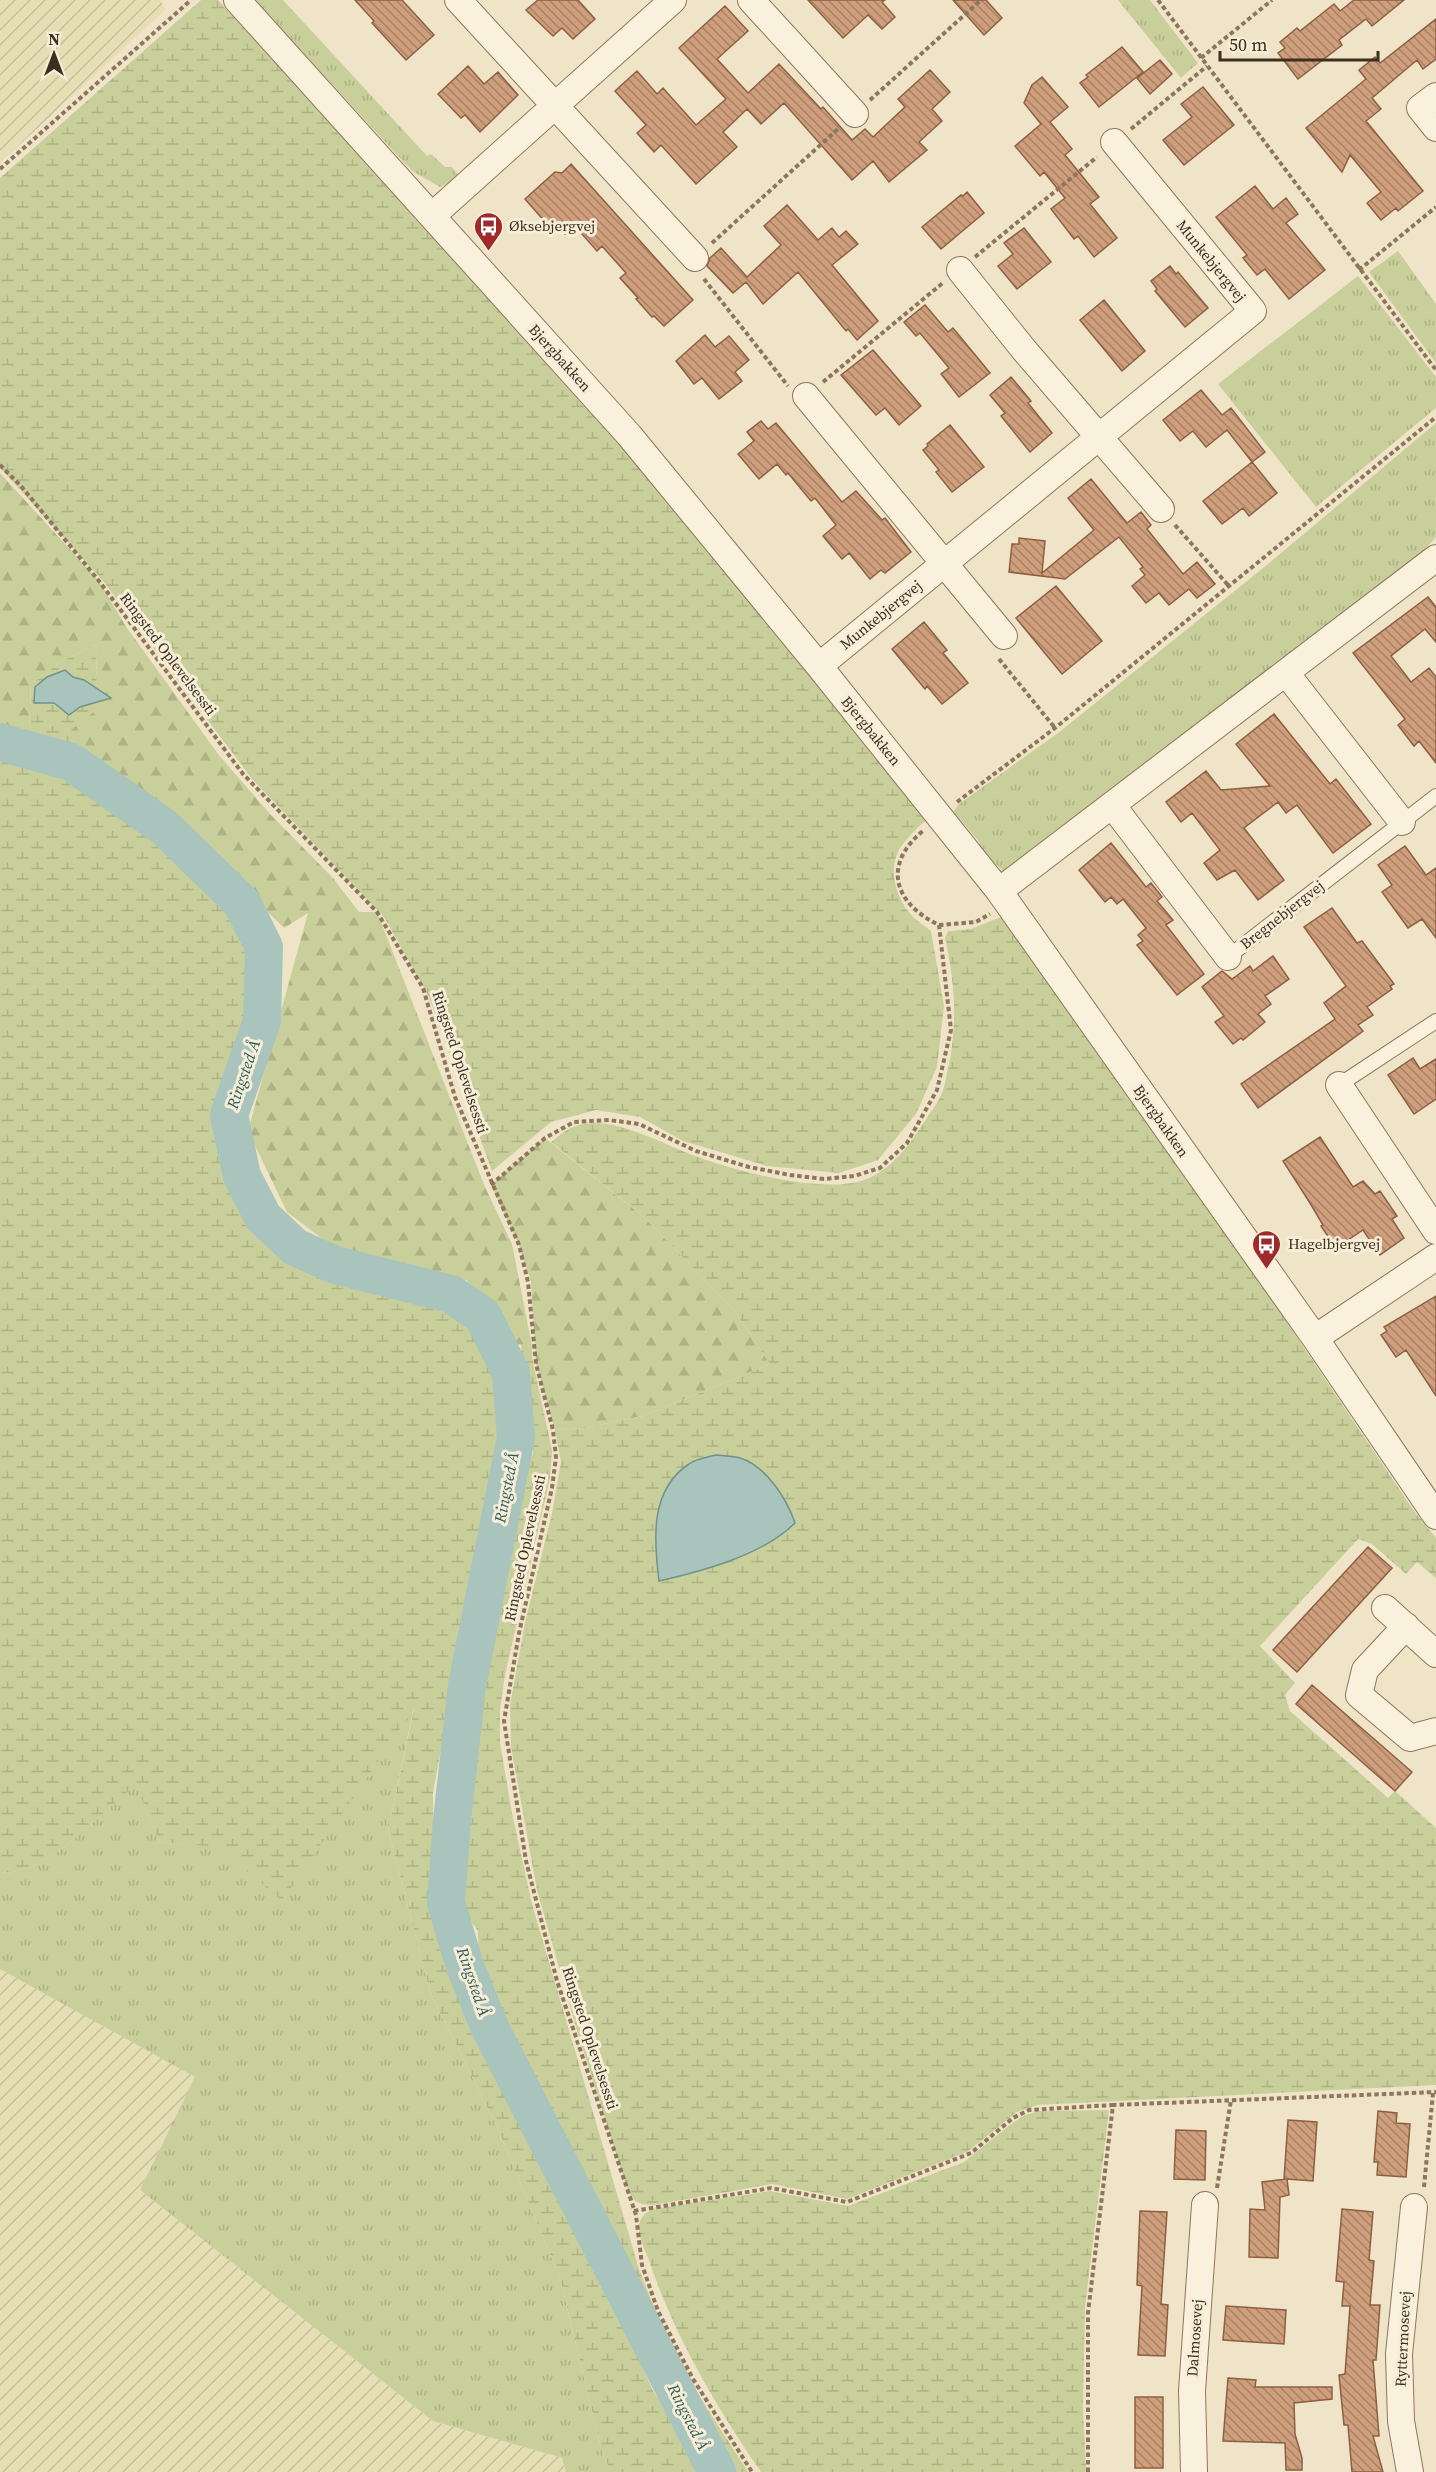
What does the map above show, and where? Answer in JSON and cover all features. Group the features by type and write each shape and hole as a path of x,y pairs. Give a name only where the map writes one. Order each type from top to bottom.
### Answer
{"street":[{"name":"Bjergbakken","path":"237,0 629,435 819,666 1004,897 1315,1338 1436,1516"},
{"path":"458,0 695,258"},
{"path":"433,215 673,0"},
{"path":"751,0 855,114"},
{"path":"1436,96 1420,108 1436,128"},
{"name":"Munkebjergvej","path":"819,666 1252,311 1114,142"},
{"path":"960,270 1025,351 1161,509"},
{"path":"806,396 1004,636"},
{"path":"1004,897 1112,805 1436,558"},
{"path":"1286,673 1402,822"},
{"name":"Bregnebjergvej","path":"1112,805 1228,957"},
{"path":"1339,1085 1436,1231"},
{"path":"1315,1338 1436,1257"},
{"path":"1385,1608 1436,1654"},
{"path":"1406,1626 1365,1670 1359,1695 1410,1738 1436,1731"},
{"name":"Dalmosevej","path":"1194,2472 1192,2391 1205,2205"},
{"name":"Ryttermosevej","path":"1410,2472 1401,2421 1399,2354 1414,2207"}],"lane":[{"name":"Bregnebjergvej","path":"1228,957 1436,796"},
{"path":"1339,1085 1436,1021"}],"path":[{"path":"0,169 191,0"},
{"path":"981,0 691,262 795,394 806,396 1207,66"},
{"path":"1158,0 1436,370"},
{"path":"1202,58 1272,0"},
{"path":"1359,270 1436,207"},
{"path":"1004,897 976,922 939,925 911,908 901,891 897,867 910,842 961,799 1055,728 1436,417"},
{"name":"Ringsted Oplevelsessti","path":"0,465 21,486 99,581 243,774 377,912 423,988 455,1096 491,1185 519,1245 528,1282 536,1364 556,1457 552,1488 519,1633 504,1721 526,1861 557,1981 634,2211 642,2265 658,2311 693,2379 752,2472"},
{"path":"1161,509 1228,585"},
{"path":"1004,636 996,655 1055,728"},
{"path":"491,1185 545,1138 574,1122 609,1120 639,1124 696,1151 749,1167 790,1175 824,1179 854,1176 879,1168 906,1143 937,1089 951,1030 939,925"},
{"path":"634,2211 771,2188 847,2202 971,2154 1013,2118 1029,2110 1434,2093 1423,2200 1414,2207"},
{"path":"1205,2205 1216,2197 1231,2100"},
{"path":"1088,2472 1088,2313 1113,2105"}],"shaded area":[{"path":"0,0 161,0 165,10 0,163"},
{"path":"0,1969 196,2077 140,2190 433,2421 562,2458 566,2472 0,2472"}],"green space":[{"path":"201,0 218,0 532,342 704,544 925,821 900,848 895,860 894,877 899,895 907,910 931,931 944,1006 937,1067 916,1114 878,1160 839,1173 767,1166 683,1141 640,1117 596,1110 551,1122 492,1171 429,997 384,917 252,779 103,581 0,468 0,178"},
{"path":"254,0 283,0 427,156 431,154 445,167 452,167 460,177 440,187 412,171"},
{"path":"1118,0 1150,0 1198,63 1181,78"},
{"path":"1398,251 1436,304 1436,363 1369,272"},
{"path":"1358,276 1436,377 1436,408 1316,507 1218,384"},
{"path":"1436,423 1436,537 1419,556 1034,855 1003,871 978,846 980,843 960,819 957,821 952,814 959,804 1058,733 1268,564"},
{"path":"0,473 99,581 125,625 218,754 270,814 333,878 359,912 377,912 485,1187 512,1244 532,1346 508,1343 496,1314 466,1280 349,1259 287,1212 248,1131 308,913 284,928 197,839 161,806 124,779 70,748 70,730 110,698 97,688 96,645 62,661 31,684 29,731 0,725"},
{"path":"96,645 97,688 84,680 73,677 35,703 54,703 69,715 80,707 111,698 71,730 70,748 29,731 31,684 62,661"},
{"path":"0,755 80,787 141,831 219,903 243,938 255,966 246,1032 221,1111 227,1151 248,1214 287,1255 356,1288 442,1303 475,1319 495,1354 507,1407 498,1480 469,1638 448,1714 433,1792 433,1880 454,1974 541,2146 653,2391 690,2445 704,2472 611,2472 601,2448 560,2278 497,2127 431,1995 388,1830 414,1709 282,1901 219,1847 159,1842 136,1784 91,1825 54,1854 35,1865 17,1871 0,1872"},
{"path":"1001,917 1179,1162 1414,1511 1436,1538 1436,1578 1417,1562 1406,1574 1372,1544 1358,1539 1260,1646 1295,1683 1285,1695 1290,1711 1388,1798 1395,1791 1436,1828 1436,2085 1037,2105 1017,2112 967,2152 847,2199 772,2184 654,2205 639,2203 630,2195 626,2185 575,2024 537,1890 511,1747 510,1705 525,1623 552,1513 561,1462 555,1430 584,1428 643,1416 770,1364 734,1310 645,1218 551,1142 573,1127 586,1123 601,1123 632,1130 729,1167 778,1179 827,1185 867,1179 885,1169 907,1147 944,1089 954,1020 953,987 945,938 948,931 971,929"},
{"path":"545,1138 645,1218 734,1310 770,1364 643,1416 584,1428 555,1430 536,1364 531,1282 519,1245 491,1185"},
{"path":"521,1344 532,1346 532,1358 552,1450 550,1478 505,1675 500,1709 500,1743 512,1813 532,1904 639,2269 661,2325 698,2394 748,2472 725,2472 665,2361 608,2234 500,2022 489,1984 479,1970 478,1931 455,1898 459,1888 464,1835 466,1759 471,1711 522,1476 533,1454 533,1440 526,1411"},
{"path":"414,1707 388,1830 431,1995 497,2127 560,2278 601,2448 611,2472 566,2472 562,2458 433,2421 140,2190 195,2077 0,1969 0,1872 17,1871 35,1865 54,1854 91,1825 136,1783 159,1842 219,1846 282,1900"},
{"path":"1109,2110 1085,2307 1083,2406 1086,2472 761,2472 697,2369 670,2314 641,2239 639,2223 645,2214 660,2208 770,2191 848,2206 964,2162 1025,2115 1040,2111"}],"water":[{"path":"65,670 73,677 84,680 111,698 80,707 69,715 54,703 34,703 35,687 47,677"},
{"path":"716,1455 740,1458 758,1468 781,1494 795,1523 782,1534 750,1553 713,1567 659,1581 656,1550 657,1517 667,1488 676,1475 689,1464"}],"building":[{"path":"355,0 402,0 434,35 406,60 372,23 374,21"},
{"path":"538,0 578,0 595,19 573,39 562,28 553,36 526,10"},
{"path":"808,0 885,0 882,2 895,17 882,29 868,15 843,38"},
{"path":"953,0 986,0 1002,18 984,35"},
{"path":"1354,0 1404,0 1372,26 1366,19 1339,40 1342,45 1298,79 1278,53 1285,48 1280,42 1297,28 1300,31 1334,4 1340,11"},
{"path":"725,6 748,31 717,59 748,93 779,64 821,109 823,107 852,140 865,129 873,137 905,107 898,99 930,70 950,92 932,109 942,121 919,142 927,150 889,182 873,161 852,180 784,103 761,124 747,109 723,132 737,147 696,184 661,145 654,152 637,133 646,125 615,91 637,71 657,94 663,88 696,125 726,99 679,48"},
{"path":"1436,19 1436,59 1423,69 1417,60 1372,98 1381,109 1366,121 1423,191 1398,211 1396,208 1381,220 1367,203 1381,192 1350,155 1342,172 1306,128 1366,79 1359,70 1375,57 1380,63"},
{"path":"1122,47 1143,72 1099,107 1080,83 1088,77 1086,75"},
{"path":"1160,60 1172,74 1150,94 1137,78"},
{"path":"468,66 484,84 498,72 518,95 480,132 465,115 461,118 438,94"},
{"path":"1042,77 1068,107 1050,122 1072,149 1065,155 1099,197 1090,204 1117,238 1094,257 1078,236 1074,239 1051,209 1065,198 1044,172 1040,176 1015,146 1041,124 1024,103 1032,85"},
{"path":"1203,87 1234,125 1184,165 1163,140 1192,117 1181,104"},
{"path":"571,164 693,300 664,326 654,316 652,317 636,299 638,298 620,278 626,273 602,246 597,251 574,225 565,234 556,224 547,224 525,199 555,172 562,173"},
{"path":"1255,186 1273,209 1286,198 1298,214 1286,223 1325,270 1289,299 1265,269 1257,275 1243,258 1247,255 1216,217"},
{"path":"967,192 984,213 941,249 922,227"},
{"path":"787,205 818,240 832,228 839,237 846,231 858,244 832,265 878,321 857,340 848,329 846,331 798,272 763,304 746,282 733,293 707,266 710,258 721,248 747,277 781,245 764,226"},
{"path":"1024,228 1051,262 1017,289 998,266 1013,254 1004,243"},
{"path":"1170,266 1176,274 1178,272 1208,308 1185,327 1155,291 1157,289 1151,281"},
{"path":"1104,300 1145,351 1122,371 1080,320"},
{"path":"925,305 948,332 953,328 990,373 959,397 941,374 949,368 920,333 916,336 904,322"},
{"path":"705,335 715,347 729,336 749,360 735,372 742,381 719,399 702,378 694,384 676,361"},
{"path":"873,350 921,406 899,425 885,408 876,415 841,375"},
{"path":"1011,377 1031,401 1028,403 1052,433 1030,452 1001,416 1005,413 990,395"},
{"path":"1201,390 1222,415 1231,408 1265,452 1252,462 1227,430 1206,447 1193,431 1180,441 1163,420"},
{"path":"761,421 768,429 776,423 842,502 856,491 882,520 885,518 911,552 885,573 881,570 870,579 849,553 842,559 823,536 836,525 815,498 811,501 788,473 786,475 777,464 759,479 738,454 754,441 747,432"},
{"path":"950,425 984,467 952,492 936,472 939,470 923,450"},
{"path":"1252,462 1277,493 1249,516 1243,508 1222,524 1203,501"},
{"path":"1091,479 1127,523 1141,512 1151,525 1147,529 1183,574 1197,562 1215,584 1197,598 1189,589 1169,605 1159,593 1146,603 1132,586 1145,575 1140,569 1143,567 1119,537 1065,579 1009,572 1012,544 1019,544 1019,538 1045,541 1042,573 1094,530 1068,498"},
{"path":"1056,586 1102,641 1062,674 1016,618"},
{"path":"1428,597 1436,607 1436,642 1425,629 1391,656 1411,682 1429,668 1436,677 1436,763 1419,741 1414,746 1398,725 1405,719 1353,653"},
{"path":"924,622 947,650 943,653 968,683 942,704 927,686 925,689 892,649"},
{"path":"1274,714 1330,784 1336,779 1371,824 1333,853 1297,805 1286,813 1278,802 1244,828 1284,880 1258,900 1235,870 1217,880 1204,863 1220,850 1192,813 1181,822 1166,802 1206,771 1221,790 1270,786 1236,744"},
{"path":"1111,843 1146,887 1151,883 1162,897 1157,901 1173,920 1166,925 1204,974 1177,995 1137,945 1143,941 1138,935 1146,928 1123,899 1117,904 1111,897 1105,902 1079,870"},
{"path":"1405,846 1426,875 1436,868 1436,938 1422,919 1408,928 1382,892 1392,885 1378,865"},
{"path":"1332,908 1357,943 1362,941 1394,984 1390,986 1392,989 1367,1007 1373,1015 1358,1025 1363,1031 1258,1108 1241,1084 1335,1019 1324,1003 1346,986 1304,927"},
{"path":"1273,956 1289,979 1265,996 1271,1004 1258,1014 1265,1022 1243,1040 1241,1038 1233,1044 1215,1022 1224,1016 1202,987 1222,971 1232,979 1250,966 1253,971"},
{"path":"1413,1058 1420,1069 1436,1059 1436,1099 1414,1114 1388,1075"},
{"path":"1320,1137 1353,1187 1363,1181 1375,1194 1380,1191 1397,1216 1392,1219 1404,1238 1380,1255 1363,1230 1336,1248 1283,1161"},
{"path":"1436,1296 1436,1396 1406,1350 1396,1357 1381,1335 1387,1331 1384,1327"},
{"path":"1368,1547 1392,1568 1297,1672 1273,1650"},
{"path":"1312,1685 1412,1772 1395,1791 1296,1704"},
{"path":"1378,2111 1397,2113 1396,2123 1410,2124 1406,2177 1377,2175 1378,2162 1374,2162"},
{"path":"1288,2120 1317,2122 1313,2181 1287,2179 1289,2195 1280,2197 1278,2258 1249,2257 1250,2209 1265,2210 1262,2182 1286,2179 1284,2179"},
{"path":"1176,2130 1206,2131 1205,2180 1174,2179"},
{"path":"1342,2209 1373,2212 1369,2260 1374,2261 1370,2305 1380,2305 1376,2360 1373,2360 1379,2436 1373,2436 1383,2472 1352,2472 1348,2425 1344,2425 1339,2375 1345,2374 1350,2306 1342,2306 1344,2282 1336,2281"},
{"path":"1140,2211 1167,2212 1161,2304 1168,2305 1165,2356 1138,2355 1142,2286 1137,2285"},
{"path":"1226,2306 1286,2310 1284,2344 1223,2340"},
{"path":"1228,2378 1256,2380 1255,2387 1332,2387 1332,2399 1294,2403 1295,2434 1302,2458 1302,2470 1286,2470 1285,2443 1223,2441"},
{"path":"1135,2397 1163,2397 1163,2468 1135,2468"}],"waterway":[{"name":"Ringsted Å","path":"0,742 71,762 164,827 242,903 264,947 262,1021 229,1115 242,1176 263,1217 295,1247 335,1265 451,1294 483,1316 511,1373 516,1437 467,1686 452,1820 446,1903 465,1966 489,2026 717,2472"}],"place":[{"name":"Øksebjergvej","path":"488,252"},
{"name":"Hagelbjergvej","path":"1267,1270"}]}
